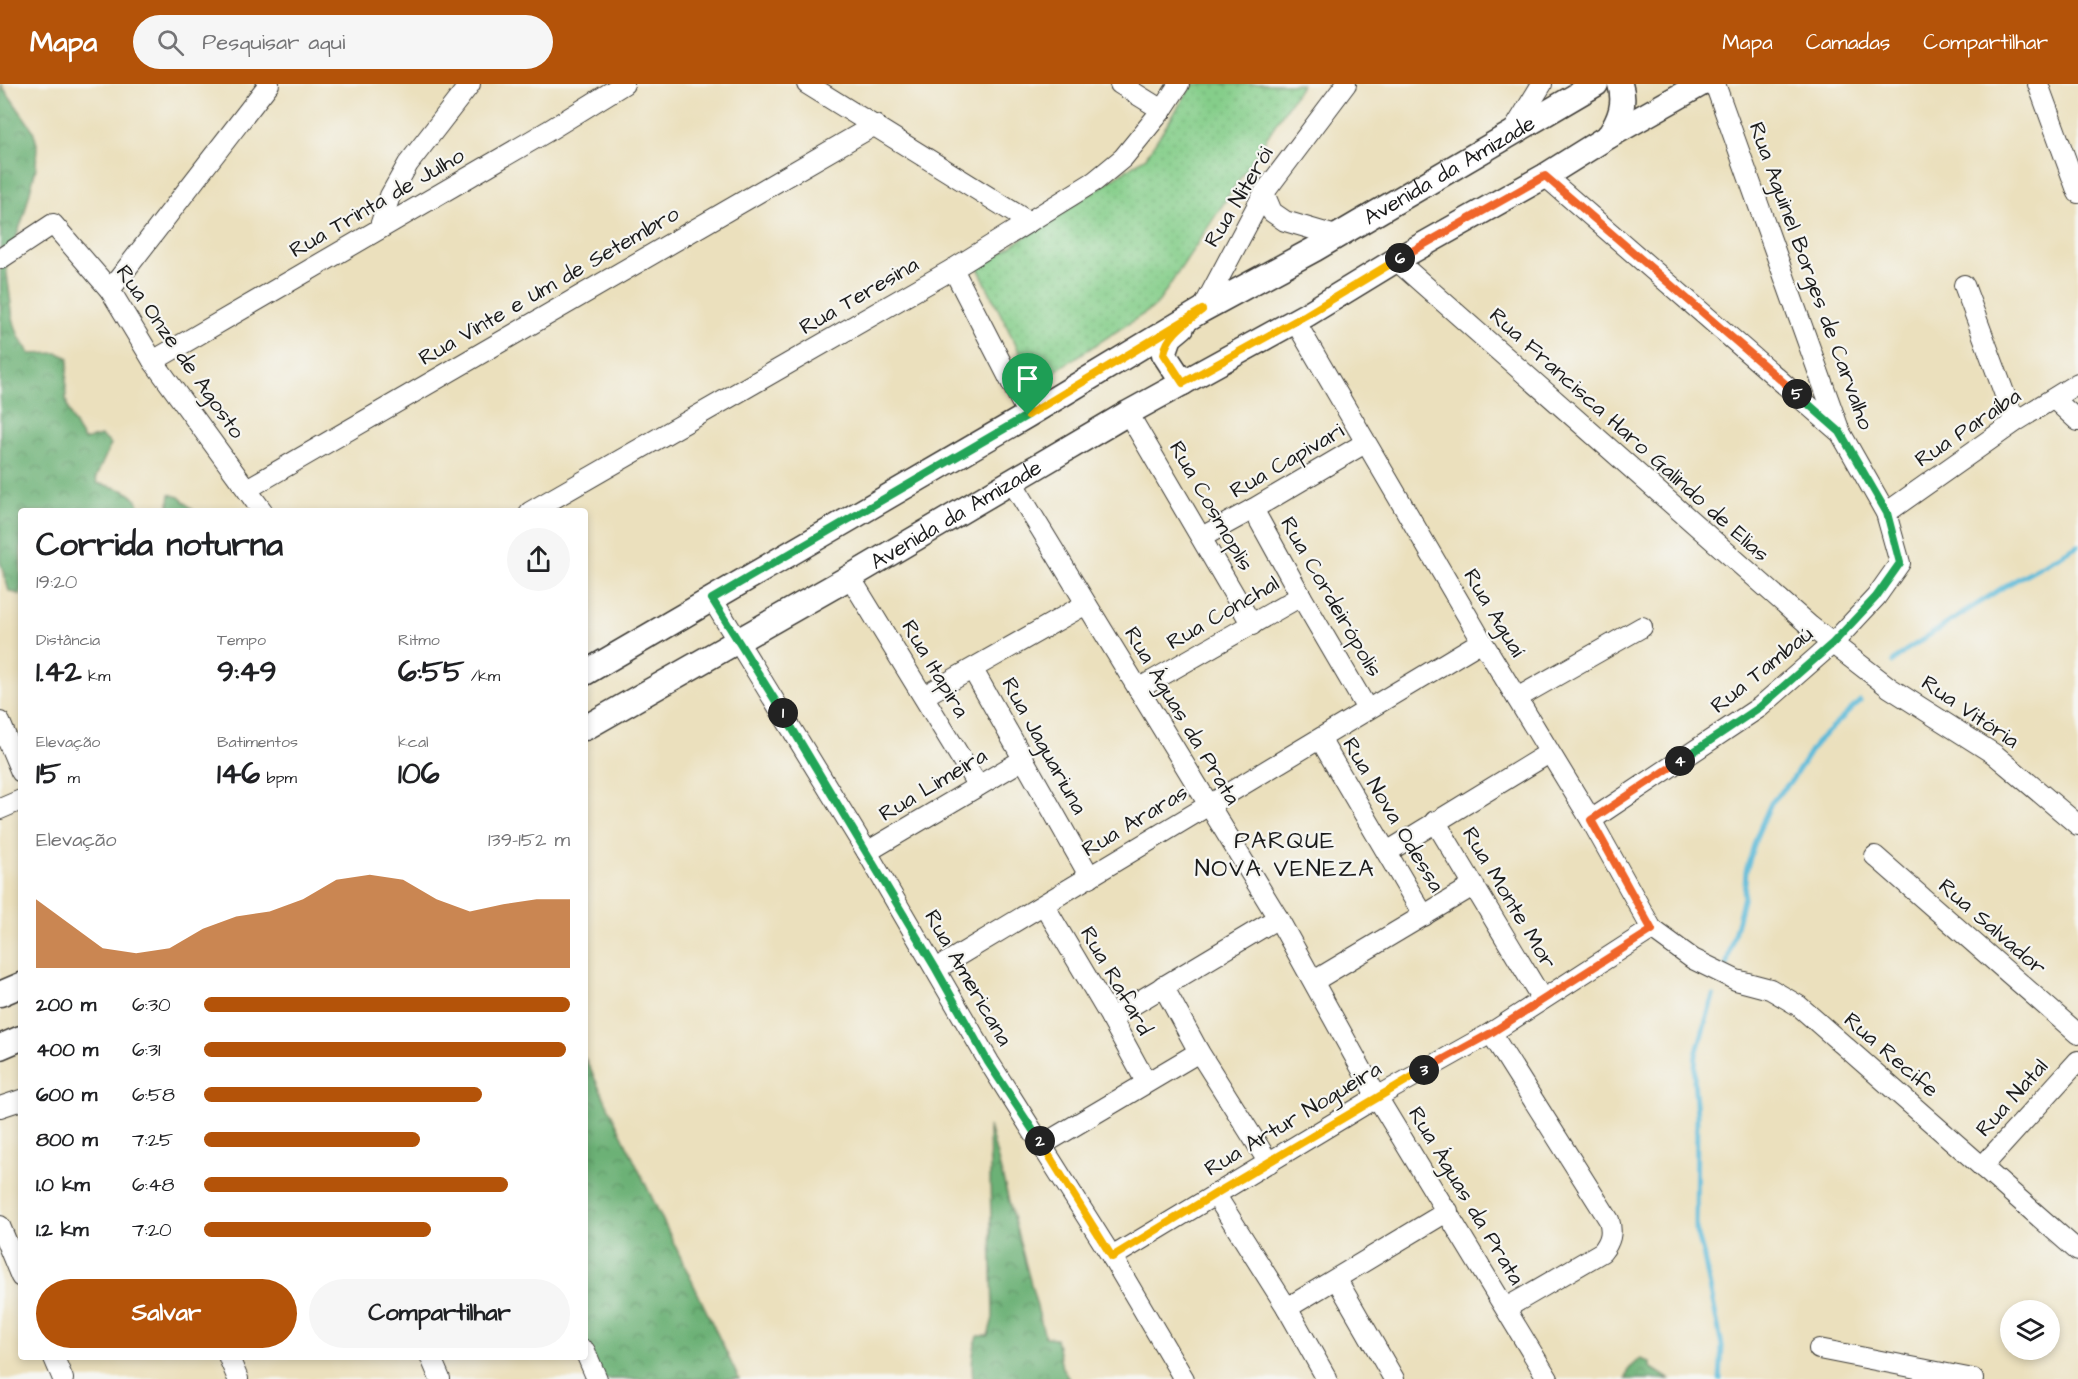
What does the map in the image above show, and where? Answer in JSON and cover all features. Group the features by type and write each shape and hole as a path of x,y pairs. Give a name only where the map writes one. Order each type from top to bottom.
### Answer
{"main road":[{"name":"Avenida da Amizade","path":"588,671 1028,415 1202,310 1276,271 1596,84"},
{"path":"1609,136 1619,120 1623,93 1620,84"},
{"name":"Avenida da Amizade","path":"588,726 850,577 1128,413 1295,321 1701,84"},
{"path":"1183,383 1164,354 1165,347 1170,337 1202,310"},
{"path":"0,994 18,986"},
{"path":"0,1047 18,1039"}],"street":[{"path":"110,290 269,84"},
{"path":"379,229 390,196 408,164 470,84"},
{"name":"Rua Trinta de Julho","path":"153,361 548,131 624,84"},
{"path":"807,84 1029,222"},
{"path":"1120,84 1162,110"},
{"name":"Rua Teresina","path":"537,508 953,269 1095,181 1123,158 1162,110 1179,84"},
{"name":"Rua Niterói","path":"1202,310 1264,193 1346,84"},
{"path":"1512,134 1542,84"},
{"name":"Rua Aguinel Borges de Carvalho","path":"1715,84 1840,432 1887,513"},
{"path":"2038,84 2078,193"},
{"name":"Rua Vinte e Um de Setembro","path":"247,489 875,125"},
{"path":"1545,176 1840,432"},
{"path":"1264,193 1272,212 1286,221 1335,236"},
{"name":"Rua Onze de Agosto","path":"0,259 53,224 110,290 153,361 260,508"},
{"name":"Rua Francisca Haro Galindo de Elias","path":"1396,260 1809,626 1833,643"},
{"path":"953,269 1028,415"},
{"path":"1964,285 2015,422"},
{"name":"Rua Aguaí","path":"1295,321 1548,753 1591,820 1652,930"},
{"name":"Rua Paraíba","path":"1887,513 2015,422 2078,383"},
{"path":"2054,399 2078,421"},
{"name":"Rua Cosmoplis","path":"1128,413 1252,625"},
{"name":"Rua Capivari","path":"1202,537 1365,443"},
{"name":"Rua Águas da Prata","path":"1012,482 1278,918 1377,1097 1548,1379"},
{"name":"Rua Cordeirópolis","path":"1253,509 1367,709"},
{"name":"Rua Tambaú","path":"1591,820 1760,707 1833,643 1876,597 1900,563 1887,513"},
{"name":"Rua Itapira","path":"850,577 978,786"},
{"name":"Rua Conchal","path":"1138,689 1301,596"},
{"name":"Rua Americana","path":"712,599 867,852 988,1062 1112,1257 1184,1379"},
{"path":"924,696 1086,604"},
{"path":"1517,698 1642,627"},
{"name":"Rua Araras","path":"936,969 1482,641"},
{"name":"Rua Vitória","path":"1833,643 1890,688 1994,754 2078,825"},
{"name":"Rua Jaguariuna","path":"973,670 1090,877"},
{"path":"0,722 18,765"},
{"name":"Rua Nova Odessa","path":"1320,739 1424,916"},
{"path":"1387,852 1548,753"},
{"name":"Rua Limeira","path":"867,852 1024,759"},
{"path":"0,809 18,801"},
{"name":"Rua Monte Mor","path":"1435,821 1542,999"},
{"name":"Rua Salvador","path":"1875,856 2078,1034"},
{"path":"1314,981 1473,886"},
{"name":"Rua Rafard","path":"1044,905 1111,1017 1146,1082"},
{"path":"1111,1017 1278,918"},
{"name":"Rua Artur Nogueira","path":"1112,1257 1377,1097 1491,1033 1652,930"},
{"name":"Rua Recife","path":"1652,930 1693,959 1736,980 1770,989 1799,1006 2078,1251"},
{"path":"1162,986 1199,1052 1269,1162"},
{"path":"1491,1033 1609,1220 1611,1229 1608,1245 1602,1252 1506,1308"},
{"path":"1042,1145 1199,1052"},
{"name":"Rua Natal","path":"1982,1167 2078,1061"},
{"path":"0,1107 18,1101"},
{"path":"1215,1194 1287,1308 1327,1379"},
{"path":"1287,1308 1448,1211"},
{"path":"0,1226 18,1270"},
{"path":"1336,1280 1394,1379"},
{"path":"1819,1349 1973,1379"},
{"path":"588,1358 597,1379"},
{"path":"230,1360 238,1379"},
{"path":"432,1360 440,1379"}],"green space":[{"path":"1,84 33,130 37,144 36,168 24,215 6,266 13,319 19,337 30,354 58,353 69,358 66,401 72,419 84,440 101,436 111,444 96,477 97,483 125,491 135,498 140,508 18,508 18,594 9,591 0,561"},
{"path":"1193,84 1302,84 1156,306 1035,384 978,268 1146,157"},
{"path":"170,494 179,497 191,508 168,508"},
{"path":"588,1064 739,1379 601,1379 588,1349"},
{"path":"989,1126 1045,1337 1056,1338 1062,1368 1069,1379 973,1379 972,1357 976,1341 978,1336 988,1336 993,1318"},
{"path":"1640,1359 1650,1362 1650,1367 1669,1379 1626,1379 1629,1369"}],"waterway":[{"path":"1893,662 1905,651 2005,586 2078,545"},
{"path":"1726,966 1744,896 1746,871 1757,835 1771,803 1792,780 1816,743 1860,701"},
{"path":"1713,996 1696,1055 1694,1081 1697,1114 1696,1229 1722,1346 1720,1379"}],"district":[{"name":"PARQUE NOVA VENEZA","path":"1285,855"}],"route":[{"path":"1545,176 1840,432 1887,513 1900,563 1876,597 1833,643 1760,707 1591,820 1652,930 1491,1033 1377,1097 1112,1257 988,1062 867,852 712,599 1028,415 1202,310 1170,337 1165,347 1164,354 1183,383 1306,315 1396,260 1545,176"}]}
